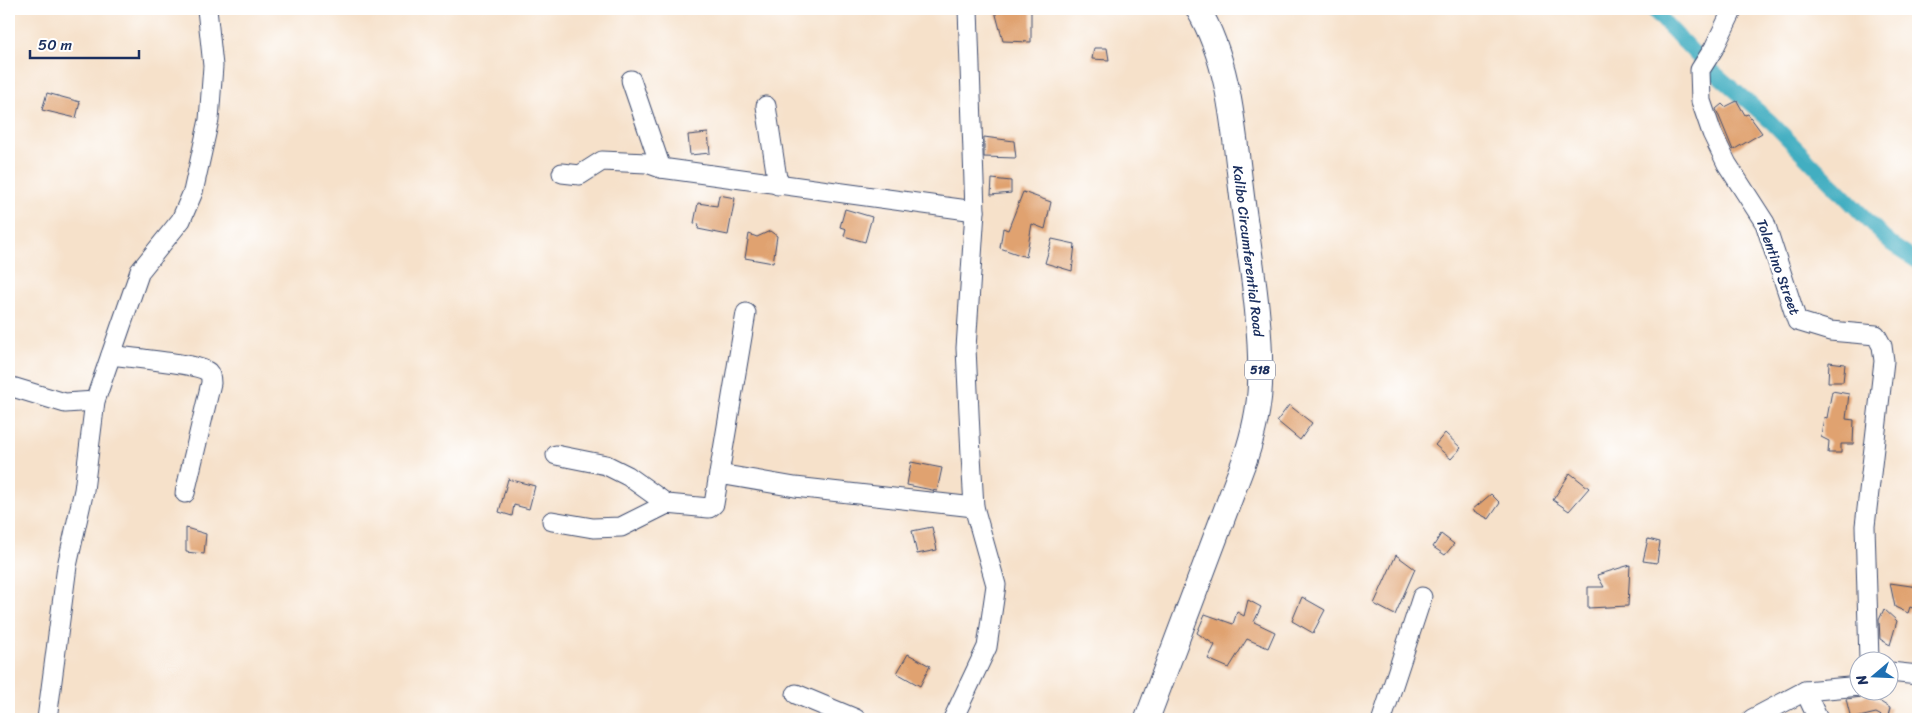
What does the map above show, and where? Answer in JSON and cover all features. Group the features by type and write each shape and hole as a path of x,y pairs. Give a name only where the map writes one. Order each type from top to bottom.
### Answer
{"main road":[{"name":"Kalibo Circumferential Road","path":"1147,719 1257,424 1260,385 1259,337 1228,100 1217,47 1198,9"}],"street":[{"path":"47,719 67,566 84,490 95,401 140,271 181,220 192,192 209,120 213,66 207,9"},
{"path":"953,719 987,646 996,585 974,507 966,348 975,211 968,9"},
{"name":"Tolentino Street","path":"1733,9 1714,48 1700,70 1701,101 1712,133 1727,164 1765,223 1797,321 1830,331 1876,335 1882,346 1884,361 1865,526 1869,650"},
{"path":"631,80 661,168"},
{"path":"766,106 778,185"},
{"path":"562,173 580,174 602,161 647,163 661,168 975,211"},
{"path":"556,454 606,465 628,476 667,504 709,508 714,504 746,314"},
{"path":"111,355 188,366 207,371 210,375 211,383 185,493"},
{"path":"9,386 65,403 95,401"},
{"path":"719,474 795,487 974,507"},
{"path":"552,521 593,528 621,527 667,504"},
{"path":"1382,719 1422,597"},
{"path":"1900,673 1918,674"},
{"path":"1752,719 1805,690 1850,687"},
{"path":"1805,690 1818,719"},
{"path":"796,694 856,719"}],"building":[{"path":"1002,9 1031,9 1031,42 1003,41 995,11"},
{"path":"1094,48 1107,48 1109,60 1092,59"},
{"path":"47,93 80,102 76,118 42,110"},
{"path":"1737,101 1745,115 1748,114 1762,133 1733,150 1716,109 1722,104 1725,107"},
{"path":"708,133 710,153 690,155 688,135"},
{"path":"984,137 1014,141 1016,158 984,157"},
{"path":"992,179 1011,181 1011,193 991,195"},
{"path":"1023,192 1051,202 1045,229 1032,224 1026,257 1000,248 1003,228 1008,230"},
{"path":"719,195 735,198 728,235 698,229 699,224 694,223 698,203 717,206"},
{"path":"845,209 872,217 865,242 844,236 846,229 840,227"},
{"path":"770,231 777,236 773,263 745,258 749,234 757,237"},
{"path":"1052,239 1075,244 1072,271 1045,263"},
{"path":"1829,362 1845,364 1843,382 1828,382"},
{"path":"1832,391 1849,394 1846,419 1854,420 1853,444 1841,444 1841,453 1828,453 1829,441 1821,437 1824,417 1827,418"},
{"path":"1289,405 1312,423 1300,440 1277,421"},
{"path":"1445,433 1461,448 1451,459 1435,445"},
{"path":"911,462 942,468 937,491 907,485"},
{"path":"1570,473 1589,488 1569,511 1553,500"},
{"path":"508,479 535,486 529,509 514,505 512,516 499,512"},
{"path":"1491,494 1500,503 1489,519 1472,510"},
{"path":"932,527 937,550 917,554 912,531"},
{"path":"186,528 206,534 204,554 186,552"},
{"path":"1441,534 1454,544 1445,555 1433,547"},
{"path":"1648,539 1660,542 1657,563 1643,561"},
{"path":"1396,555 1415,569 1395,615 1374,604"},
{"path":"1630,565 1628,606 1588,608 1588,587 1604,587 1597,575"},
{"path":"1890,583 1918,587 1918,610 1910,607 1908,613 1895,607"},
{"path":"1302,597 1325,610 1313,633 1292,621"},
{"path":"1248,600 1261,607 1254,622 1275,632 1268,648 1247,639 1229,668 1208,659 1215,645 1197,633 1205,614 1233,624 1237,612 1244,616"},
{"path":"1884,609 1897,621 1890,645 1880,639 1879,620"},
{"path":"908,654 930,666 920,686 897,673"},
{"path":"1846,699 1877,700 1890,708 1887,719 1876,713 1851,719"}],"waterway":[{"path":"1652,9 1699,58"},
{"path":"1707,66 1771,122 1891,244 1918,262"}]}
